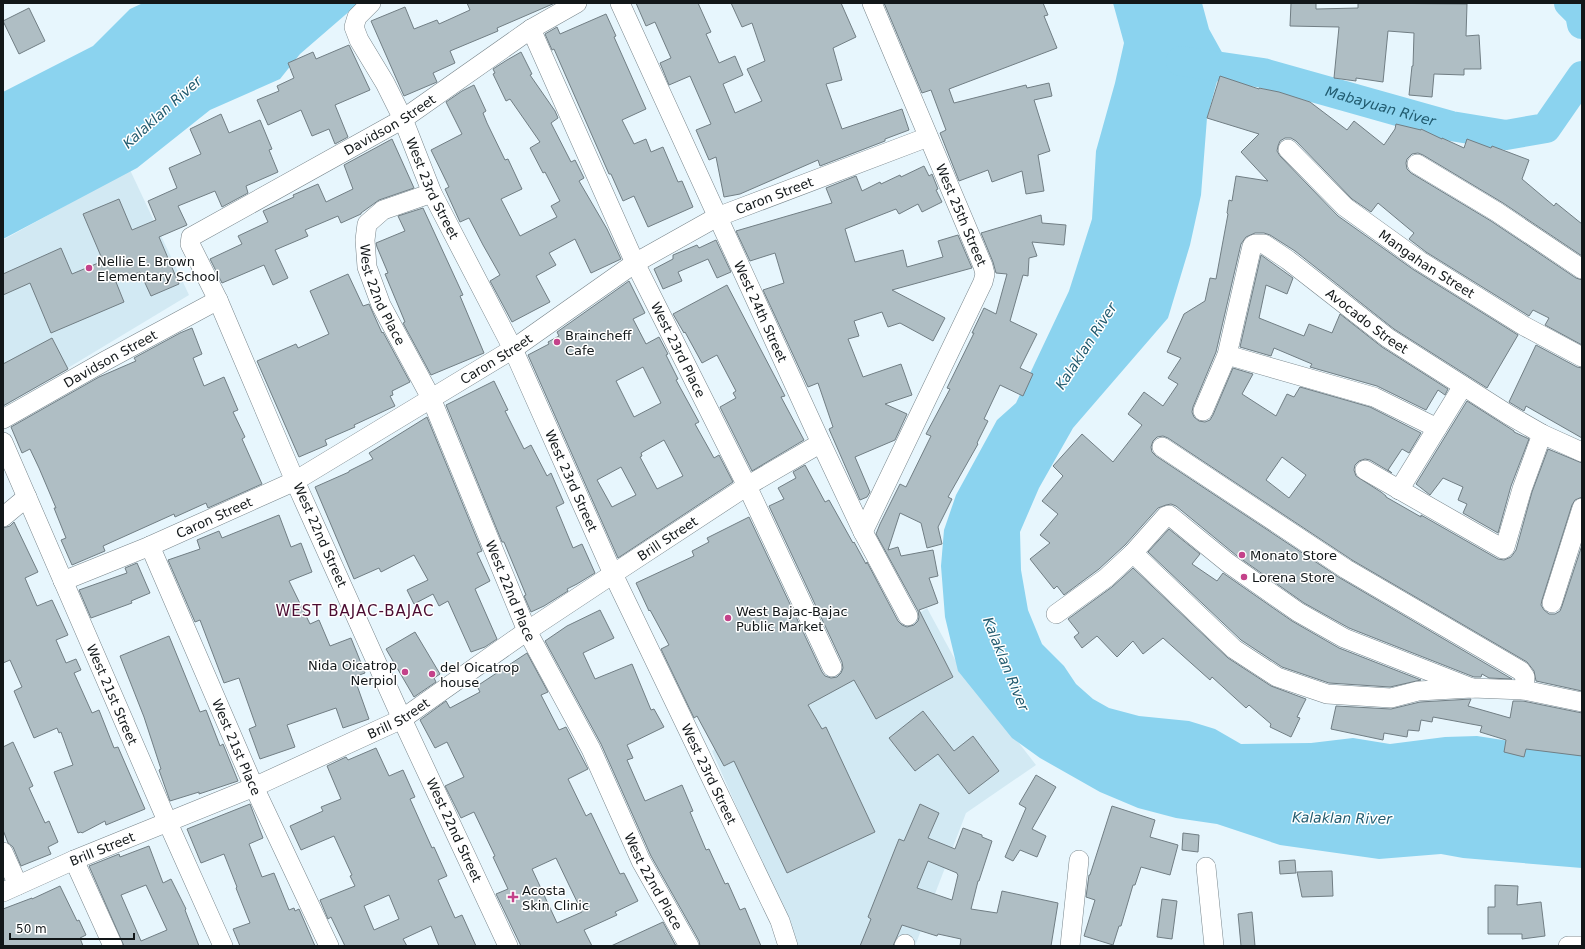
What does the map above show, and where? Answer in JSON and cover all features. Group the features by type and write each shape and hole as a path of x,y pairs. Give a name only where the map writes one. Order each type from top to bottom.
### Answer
{"street":[{"name":"West 23rd Street","path":"371,3 357,17 354,27 359,40 385,83 403,119 432,193 513,349 613,574 780,921 788,946"},
{"name":"Davidson Street","path":"195,233 403,119 531,29 577,3"},
{"name":"West 24th Street","path":"620,3 821,443 863,532 908,616"},
{"name":"West 25th Street","path":"863,532 983,282 985,274 983,266 872,3"},
{"name":"West 23rd Place","path":"531,29 635,263 747,486 832,667"},
{"name":"Caron Street","path":"63,582 150,546 295,481 513,349 635,263 717,217 928,137"},
{"name":"Mangahan Street","path":"1288,149 1345,207 1420,261 1524,326 1582,358"},
{"path":"1417,164 1497,212 1582,270"},
{"name":"West 22nd Place","path":"432,193 383,210 367,224 365,240 367,266 381,305 431,398 527,631 591,749 640,861 689,946"},
{"name":"West 22nd Street","path":"195,233 191,236 190,244 218,300 295,481 402,719 508,946"},
{"name":"Avocado Street","path":"1227,354 1252,246 1264,244 1288,260 1388,338 1542,434 1582,452"},
{"name":"Davidson Street","path":"3,419 104,361 218,300"},
{"path":"1203,411 1227,354 1374,397 1437,428"},
{"path":"1399,490 1464,386"},
{"path":"1365,470 1502,549 1504,548 1522,489 1542,434"},
{"name":"West 21st Street","path":"3,442 168,823 223,946"},
{"name":"Brill Street","path":"10,888 254,786 402,719 527,631 613,574 747,486 821,443"},
{"path":"1162,447 1346,569 1521,671 1525,677 1524,690"},
{"path":"3,517 27,497"},
{"path":"1552,603 1582,508"},
{"path":"1056,614 1106,578 1133,554 1166,516 1169,515 1228,563 1298,612 1344,638 1472,688"},
{"name":"West 21st Place","path":"150,546 254,786 329,946"},
{"path":"1133,554 1234,649 1277,677 1327,694 1391,698 1418,691 1472,688 1524,690 1582,702"},
{"path":"3,852 10,888"},
{"path":"74,860 112,946"},
{"path":"1070,946 1079,860"},
{"path":"1206,867 1214,946"},
{"path":"1568,946 1582,946"}],"shaded area":[{"name":"Nellie E. Brown Elementary School","path":"130,170 189,295 3,407 3,240"},
{"path":"927,608 958,665 1036,765 966,813 915,946 798,946 712,751"}],"water":[{"name":"Kalaklan River","path":"143,3 359,3 300,54 280,79 210,110 137,168 3,239 3,92 93,46 130,9"},
{"name":"Kalaklan River","path":"1113,3 1202,3 1209,29 1224,56 1207,118 1201,195 1190,245 1168,318 1073,428 1039,488 1020,532 1021,570 1028,610 1042,644 1064,666 1076,684 1093,699 1109,708 1139,716 1189,721 1215,729 1241,744 1311,743 1353,738 1390,744 1445,737 1477,736 1522,743 1582,746 1582,868 1463,858 1441,854 1379,859 1280,845 1217,824 1176,818 1138,808 1100,792 1040,758 1012,738 958,671 945,617 941,566 944,530 956,495 997,420 1016,403 1069,291 1092,219 1096,151 1115,83 1124,43"}],"building":[{"path":"467,3 555,3 497,28 498,31 450,51 455,63 433,73 437,82 404,96 371,21 405,7 414,29 437,20 439,24 470,10"},
{"path":"636,3 698,3 711,32 706,34 719,63 735,56 743,75 723,84 735,113 762,101 747,69 765,61 752,23 742,27 731,3 841,3 856,37 833,48 842,80 826,84 842,129 902,109 909,130 820,166 818,160 740,194 724,197 716,157 709,160 696,130 711,124 690,76 669,85 660,63 671,58 655,22 646,26"},
{"path":"884,3 1043,3 1048,15 1044,16 1057,48 949,89 954,103 1026,85 1027,88 1049,83 1052,96 1034,100 1050,151 1038,155 1044,191 1026,194 1022,171 992,182 988,170 959,181 940,133 946,130 931,90 922,93"},
{"path":"1291,3 1316,3 1316,9 1358,8 1358,3 1467,4 1466,36 1479,35 1481,69 1464,69 1464,75 1434,74 1432,97 1409,95 1413,66 1414,33 1388,31 1383,82 1356,78 1356,81 1334,78 1339,27 1290,26"},
{"path":"29,8 45,41 19,54 3,21"},
{"path":"606,14 616,36 614,37 646,109 622,120 634,144 646,139 651,152 663,147 678,182 682,181 693,207 648,227 634,196 623,201 611,174 609,174 554,49 552,50 545,34 557,27 560,34"},
{"path":"349,45 370,90 335,105 348,137 335,144 329,129 312,136 301,110 268,125 257,100 279,91 277,86 294,78 288,63 313,52 316,59"},
{"path":"521,52 532,74 530,75 555,111 558,118 551,123 571,162 575,160 584,178 579,181 607,229 621,259 591,273 575,239 549,253 556,265 536,276 550,302 512,322 490,281 500,275 469,218 460,222 445,189 449,187 431,150 462,134 446,102 474,85 486,111 483,113 487,123 505,160 508,159 522,189 501,199 520,236 557,217 551,206 560,201 545,172 543,173 530,148 540,142 510,99 506,101 493,74 495,73 493,69"},
{"path":"1220,76 1259,89 1279,92 1310,102 1347,130 1354,121 1384,145 1395,129 1396,124 1421,129 1464,148 1467,139 1491,148 1492,146 1529,160 1522,179 1554,206 1556,203 1582,224 1582,256 1503,203 1423,155 1418,153 1412,154 1407,159 1407,169 1411,173 1491,221 1576,278 1582,280 1582,345 1545,325 1549,318 1533,310 1529,316 1426,252 1409,239 1414,233 1378,203 1371,212 1352,199 1296,141 1291,138 1285,138 1280,141 1278,146 1277,151 1280,156 1338,216 1414,270 1518,335 1487,388 1394,329 1295,251 1270,235 1255,233 1246,237 1241,244 1216,352 1192,412 1194,417 1199,421 1205,422 1210,420 1233,368 1253,374 1242,394 1276,416 1287,394 1294,397 1300,387 1370,407 1421,433 1409,453 1402,449 1388,470 1392,473 1370,460 1365,459 1359,461 1355,465 1354,470 1356,476 1381,492 1386,497 1421,517 1421,515 1498,559 1504,560 1511,557 1516,550 1532,492 1548,449 1582,463 1582,497 1575,500 1572,505 1541,605 1549,614 1555,614 1560,611 1582,545 1582,691 1536,681 1534,671 1527,662 1352,560 1163,436 1157,437 1153,441 1151,447 1152,452 1156,456 1340,578 1512,679 1489,678 1482,674 1481,677 1474,677 1349,628 1304,603 1237,556 1176,506 1171,504 1158,508 1125,545 1099,569 1064,595 1057,586 1054,589 1030,559 1050,543 1040,535 1058,514 1042,501 1063,476 1053,466 1082,434 1113,462 1142,425 1128,414 1144,392 1163,406 1178,384 1168,378 1181,358 1167,352 1184,314 1205,301 1210,278 1216,279 1228,214 1229,200 1232,201 1236,176 1268,181 1241,152 1259,134 1207,118","holes":["1282,457 1306,475 1289,498 1266,480"]},
{"path":"221,114 229,133 260,120 272,149 269,150 278,172 246,186 248,193 222,207 215,191 178,206 187,225 159,237 179,284 151,296 140,272 116,282 124,302 51,333 30,283 3,295 3,274 61,248 72,274 103,261 83,214 119,199 132,230 156,220 148,201 177,188 169,168 201,154 190,129"},
{"path":"392,139 414,188 379,200 361,214 341,223 338,216 305,230 308,236 275,250 288,278 273,285 264,265 222,283 210,259 242,244 238,236 268,222 263,211 318,184 326,202 353,189 344,165"},
{"path":"924,166 929,176 932,174 938,189 936,190 942,202 922,212 918,204 899,214 896,209 845,229 855,262 903,250 907,267 943,257 938,241 958,235 972,268 892,290 945,318 933,341 900,323 888,327 882,312 854,321 859,336 848,339 863,377 901,364 912,395 885,404 907,414 895,440 855,457 870,492 867,497 860,500 829,429 833,427 818,383 808,387 763,290 784,283 775,253 750,261 736,231 832,203 826,188 856,176 862,191 880,182 881,184 900,175 901,177"},
{"path":"423,208 463,295 460,296 484,353 431,375 403,323 405,322 385,274 388,273 376,243 405,231 398,216"},
{"path":"1041,215 1042,223 1066,225 1064,245 1032,242 1037,256 1029,258 1028,276 1023,275 1010,321 1037,334 1020,368 1033,374 1023,396 1000,385 984,419 988,421 977,443 978,444 948,497 952,499 938,527 942,544 927,548 921,523 900,513 888,550 898,547 901,556 933,550 938,576 929,578 938,603 919,610 953,677 876,719 854,680 808,705 822,729 826,727 875,832 787,873 734,761 724,766 697,716 694,718 661,649 669,645 650,610 649,611 636,583 694,556 692,551 709,542 707,538 749,517 822,672 825,676 831,678 837,677 843,668 842,662 769,506 784,499 778,488 796,478 793,472 805,465 825,502 829,500 866,564 867,562 898,621 907,627 914,625 918,621 918,611 876,534 900,484 906,487 931,436 926,434 950,389 947,388 974,333 972,333 984,308 996,314 1007,274 996,273 981,233"},
{"path":"716,240 731,272 717,278 708,259 678,272 682,281 663,289 654,269 673,259 673,255 697,245 699,248"},
{"path":"1261,255 1293,278 1287,294 1266,285 1259,318 1304,336 1309,324 1332,333 1340,314 1382,347 1448,389 1445,395 1438,390 1426,410 1377,386 1310,367 1312,364 1274,348 1271,356 1240,347"},
{"path":"348,274 363,306 369,304 382,333 383,332 410,382 392,391 393,395 390,396 395,406 354,425 355,427 325,440 327,445 299,457 257,361 296,344 298,348 329,334 310,291"},
{"path":"629,281 645,313 633,319 646,344 659,337 678,379 676,380 699,422 695,424 714,458 719,455 733,482 618,558 528,355 549,344 548,342 559,336 557,332","holes":["643,367 661,403 634,417 616,381","664,440 683,476 657,489 640,457 642,456 641,453","621,467 636,495 612,507 597,480"]},
{"path":"727,285 785,396 781,397 804,440 752,471 720,407 736,398 733,393 736,391 717,355 702,363 673,314"},
{"path":"192,328 202,354 193,358 204,386 224,377 238,410 233,412 245,437 242,439 262,484 208,508 206,503 175,517 174,514 103,546 105,551 72,565 61,540 66,538 54,508 56,508 39,468 30,449 22,453 11,427 99,377 136,361 134,358"},
{"path":"52,338 68,369 3,406 3,364"},
{"path":"1536,345 1577,367 1582,368 1582,438 1526,406 1524,411 1509,402"},
{"path":"494,381 508,410 505,411 524,449 531,445 547,476 551,473 564,503 556,507 573,548 582,544 595,573 567,589 568,591 544,606 531,612 524,596 526,595 504,542 502,542 446,405"},
{"path":"1467,401 1514,432 1529,439 1511,486 1498,533 1463,513 1467,504 1458,500 1463,487 1443,478 1430,495 1416,484"},
{"path":"427,417 482,551 477,553 490,581 475,589 497,639 485,647 471,652 448,601 439,606 433,594 414,604 407,590 428,580 414,555 381,572 379,568 354,579 315,487 349,472 373,459 369,453"},
{"path":"279,515 291,547 301,543 312,572 289,581 310,624 319,620 330,646 351,638 365,673 354,677 369,719 343,728 336,708 287,725 295,747 260,759 249,729 256,726 239,678 224,683 200,620 195,622 168,560 200,549 197,540 219,531 222,538"},
{"path":"14,522 38,572 25,578 37,606 52,600 68,635 56,640 66,663 76,659 81,670 74,673 92,713 99,710 114,748 118,747 145,809 106,825 105,821 82,833 78,833 54,772 73,765 61,732 59,733 57,728 34,738 14,691 22,687 10,660 3,663 3,528 10,526"},
{"path":"1169,529 1200,554 1192,564 1217,581 1223,573 1292,621 1339,648 1421,680 1390,687 1329,683 1282,667 1241,640 1148,552"},
{"path":"137,563 150,593 131,601 132,603 91,618 79,590 127,573 125,568"},
{"path":"1133,568 1228,658 1271,686 1306,699 1297,717 1300,718 1291,737 1270,727 1271,724 1249,705 1246,708 1212,677 1210,680 1163,638 1143,654 1133,641 1117,657 1097,636 1082,648 1074,637 1079,633 1068,619 1112,587"},
{"path":"600,610 614,638 583,653 595,679 632,664 651,710 654,709 664,727 627,745 633,758 627,760 645,801 682,785 693,811 690,812 706,850 709,849 725,884 728,883 740,910 745,908 761,946 700,946 699,941 651,856 601,744 545,641 567,626"},
{"path":"415,632 440,674 434,678 436,682 414,697 386,649"},
{"path":"169,636 200,712 206,710 220,746 223,744 238,781 199,794 199,792 170,801 159,770 161,769 144,717 120,656"},
{"path":"527,653 548,692 541,695 559,730 566,727 588,769 568,779 586,816 591,813 620,874 624,873 638,901 615,912 617,915 584,930 592,946 521,946 496,894 508,889 493,857 495,856 474,812 461,818 445,786 464,777 447,742 435,748 420,720 446,701 450,708 480,692 477,686","holes":["556,858 582,912 557,923 532,869"]},
{"path":"1471,699 1468,706 1510,718 1513,701 1523,701 1582,713 1582,756 1526,749 1524,757 1504,752 1506,740 1480,732 1482,726 1433,717 1432,722 1421,720 1419,731 1408,730 1407,737 1384,733 1383,740 1331,729 1336,706 1391,709 1420,702"},
{"path":"923,711 954,751 973,736 999,771 969,794 938,754 915,771 889,738"},
{"path":"13,742 33,786 29,788 45,823 49,821 58,842 48,847 51,854 21,866 13,847 8,843 3,830 3,747"},
{"path":"376,748 389,776 403,770 415,797 410,799 432,848 434,847 447,876 438,880 455,918 462,915 476,946 439,946 431,926 403,939 407,946 345,946 331,917 328,919 320,900 355,886 350,876 352,875 334,836 301,850 290,826 323,811 321,807 341,799 327,766 346,757 348,760","holes":["389,895 399,919 374,930 364,906"]},
{"path":"1036,775 1056,787 1032,829 1046,836 1037,857 1020,850 1013,861 1005,857 1026,808 1019,804"},
{"path":"250,804 263,838 249,844 262,877 274,873 289,910 294,908 295,911 299,909 315,946 240,946 233,929 250,923 224,854 201,863 187,829"},
{"path":"920,804 939,813 928,838 955,849 963,828 982,835 982,837 992,841 978,881 971,909 997,913 1002,891 1058,903 1051,946 960,946 961,939 938,934 937,936 902,925 893,946 860,946 871,919 868,917 899,839 904,841","holes":["928,861 957,873 958,875 952,900 917,888"]},
{"path":"1112,806 1155,820 1150,837 1178,845 1170,875 1141,867 1135,885 1133,885 1121,926 1119,926 1113,945 1084,936 1095,900 1086,897 1089,875"},
{"path":"1183,833 1199,835 1198,852 1182,850"},
{"path":"149,846 163,883 171,879 186,909 185,910 199,946 124,946 89,866 119,854 120,857","holes":["146,885 167,930 141,941 121,895"]},
{"path":"1295,860 1296,873 1280,874 1279,861"},
{"path":"1332,871 1333,896 1302,897 1297,872"},
{"path":"1495,885 1518,886 1517,905 1541,902 1545,936 1522,939 1522,934 1488,934 1488,907 1495,907"},
{"path":"60,886 77,921 79,920 86,935 80,938 83,946 3,946 3,909 32,899"},
{"path":"1162,899 1177,901 1172,939 1157,937"},
{"path":"1252,912 1255,946 1241,946 1238,914"},
{"path":"663,922 676,946 611,946"}],"waterway":[{"name":"Mabayuan River","path":"1569,3 1580,14 1582,24"},
{"name":"Mabayuan River","path":"1181,61 1263,73 1451,126 1506,135 1546,128 1582,76"}],"place":[{"name":"Nellie E. Brown Elementary School","path":"89,268"},
{"name":"Braincheff Cafe","path":"557,342"},
{"name":"Monato Store","path":"1242,555"},
{"name":"Lorena Store","path":"1244,577"},
{"name":"West Bajac-Bajac Public Market","path":"728,618"},
{"name":"Nida Oicatrop Nerpiol","path":"405,672"},
{"name":"del Oicatrop house","path":"432,674"},
{"name":"Acosta Skin Clinic","path":"513,897"}],"district":[{"name":"WEST BAJAC-BAJAC","path":"355,611"}]}
